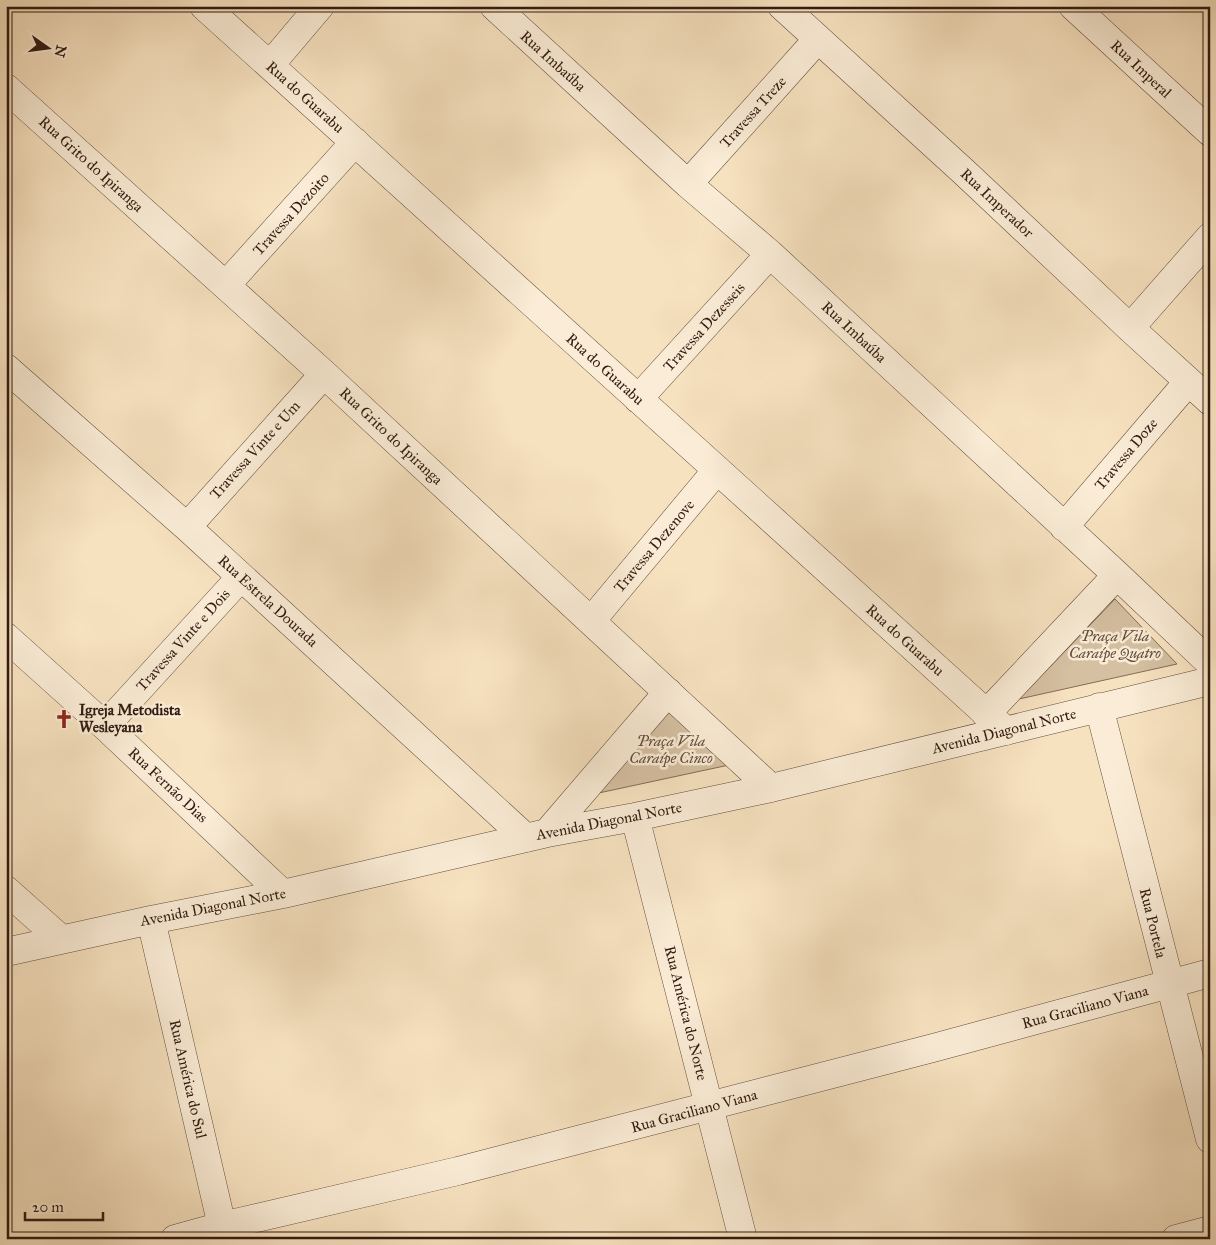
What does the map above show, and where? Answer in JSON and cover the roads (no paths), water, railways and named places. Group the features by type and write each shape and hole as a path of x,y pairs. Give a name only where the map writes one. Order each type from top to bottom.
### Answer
{"street":[{"name":"Rua do Guarabu","path":"204,6 996,722"},
{"path":"270,65 320,6"},
{"name":"Rua Imbaúba","path":"494,6 688,184 770,254 1210,663"},
{"name":"Rua Imperador","path":"782,6 1210,401"},
{"name":"Rua Imperal","path":"1073,6 1210,132"},
{"name":"Travessa Treze","path":"688,184 817,40"},
{"name":"Rua Grito do Ipiranga","path":"6,88 324,374 771,788"},
{"name":"Travessa Dezoito","path":"226,285 355,142"},
{"path":"1130,328 1210,237"},
{"name":"Travessa Dezesseis","path":"638,400 770,254"},
{"name":"Rua Estrela Dourada","path":"6,368 536,835"},
{"name":"Travessa Vinte e Um","path":"186,527 324,374"},
{"name":"Travessa Doze","path":"1064,527 1188,382"},
{"name":"Travessa Dezenove","path":"592,621 717,470"},
{"path":"996,722 1117,575"},
{"name":"Travessa Vinte e Dois","path":"105,726 241,577"},
{"name":"Rua Fernão Dias","path":"6,637 105,726 283,894"},
{"name":"Avenida Diagonal Norte","path":"6,952 151,920 283,894 536,835 636,817 771,788 996,722 1099,707 1210,681"},
{"path":"536,835 668,692"},
{"name":"Rua Portela","path":"1099,707 1210,1139"},
{"name":"Rua América do Norte","path":"636,817 743,1239"},
{"path":"6,890 61,939"},
{"name":"Rua América do Sul","path":"151,920 224,1232"},
{"name":"Rua Graciliano Viana","path":"175,1239 224,1232 933,1048 1210,973"},
{"path":"1176,1239 1210,1230"}],"place":[{"name":"Igreja Metodista Wesleyana","path":"64,719"}],"park label":[{"name":"Praça Vila Caraípe Quatro","path":"1115,644"},
{"name":"Praça Vila Caraípe Cinco","path":"671,750"}]}
